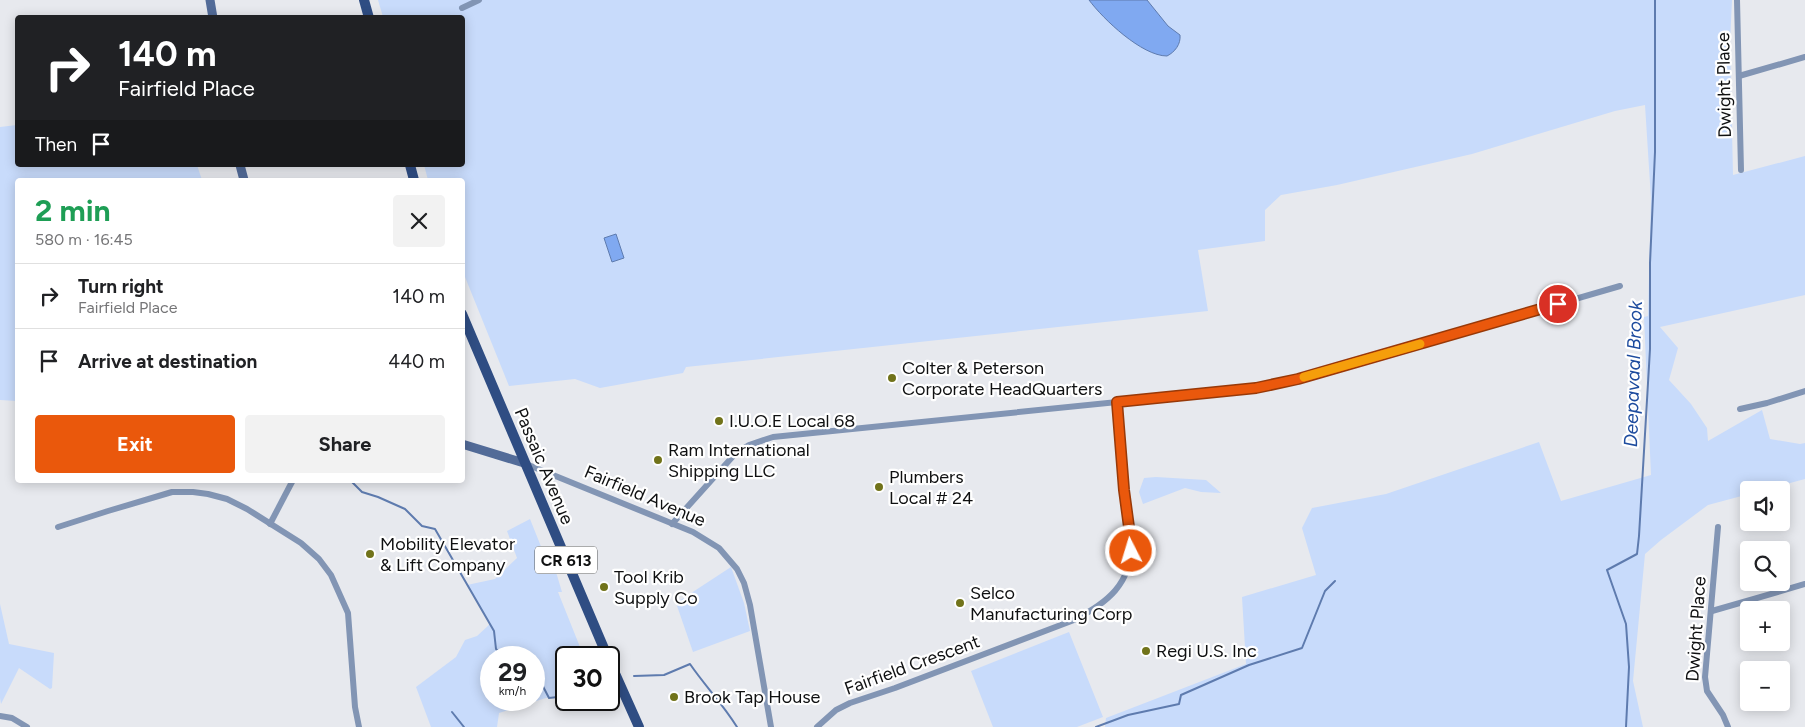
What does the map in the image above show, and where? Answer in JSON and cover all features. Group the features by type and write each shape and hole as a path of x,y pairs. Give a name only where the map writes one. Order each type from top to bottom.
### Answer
{"main road":[{"path":"364,0 368,15"},
{"name":"Passaic Avenue","path":"465,321 602,646"},
{"name":"Passaic Avenue","path":"620,685 639,727"}],"street":[{"path":"210,0 212,15"},
{"path":"462,8 479,0"},
{"name":"Dwight Place","path":"1737,0 1741,170"},
{"path":"1739,76 1805,57"},
{"path":"672,524 735,454 749,445 773,437 1256,388 1298,379 1620,286"},
{"path":"1740,409 1805,391"},
{"name":"Fairfield Crescent","path":"817,727 836,710 850,702 895,688 1074,620 1100,606 1113,594 1123,582 1127,571 1131,542 1124,490 1117,402"},
{"name":"Fairfield Avenue","path":"465,445 524,463 693,532 711,542 737,569 750,605 771,727"},
{"path":"270,524 291,483"},
{"path":"58,528 108,510 172,492 208,494 247,509 308,549 331,575 348,613 355,707 359,727"},
{"name":"Dwight Place","path":"1718,527 1705,678 1707,691 1723,715 1728,727"},
{"path":"1712,611 1805,584"},
{"path":"0,716 12,718 27,727"}],"shaded area":[{"path":"378,0 1732,0 1730,42 1733,175 1805,156 1805,295 1660,327 1678,348 1669,380 1691,404 1707,428 1708,441 1762,410 1770,439 1800,444 1805,443 1805,479 1790,483 1790,481 1740,481 1740,496 1708,505 1645,554 1633,681 1643,727 1105,727 1106,718 1246,664 1242,597 1316,575 1302,528 1312,508 1386,494 1539,442 1561,501 1651,475 1644,317 1648,316 1651,199 1645,105 1615,111 1472,154 1337,185 1281,195 1265,210 1265,241 1198,250 1208,311 686,367 683,373 600,388 575,379 509,386 465,277 465,178 427,178 425,167 465,167 465,15 382,15"},
{"path":"15,125 15,167 198,167 201,178 15,178 15,401 0,400 0,127"},
{"path":"1144,478 1206,480 1221,493 1201,492 1185,488 1143,504 1139,492"},
{"path":"530,519 548,564 553,562 562,592 558,592 580,646 555,646 555,697 545,698 545,646 480,646 480,711 505,711 499,713 497,727 431,727 416,687 456,657 465,640 477,636 490,624 467,585 495,579 517,558 507,531"},
{"path":"731,567 744,603 750,631 693,652 676,603"},
{"path":"0,604 9,644 54,653 52,688 50,689 19,668 1,704 0,698"},
{"path":"1069,632 1103,717 1077,727 993,727 971,671"}],"water":[{"path":"1089,0 1147,0 1168,26 1180,35 1178,45 1167,56 1146,50 1113,26"},
{"path":"616,234 624,258 612,262 604,238"}],"waterway":[{"name":"Deepavaal Brook","path":"1626,727 1629,667 1626,624 1607,570 1637,554 1639,536 1650,349 1650,263 1655,152 1655,0"},
{"path":"353,483 362,492 405,509 422,526 435,529 494,631 496,646"},
{"path":"1096,727 1128,715 1179,704 1181,695 1249,665 1302,648 1325,591 1335,581"},
{"path":"634,676 664,675 690,664 737,727"},
{"path":"545,690 549,698 555,697"},
{"path":"452,712 464,727"}],"slow traffic":[{"path":"1304,377 1420,344"}],"place":[{"name":"Colter & Peterson Corporate HeadQuarters","path":"892,378"},
{"name":"I.U.O.E Local 68","path":"719,421"},
{"name":"Ram International Shipping LLC","path":"658,460"},
{"name":"Plumbers Local # 24","path":"879,487"},
{"name":"Mobility Elevator & Lift Company","path":"370,554"},
{"name":"Tool Krib Supply Co","path":"604,587"},
{"name":"Selco Manufacturing Corp","path":"960,603"},
{"name":"Regi U.S. Inc","path":"1146,651"},
{"name":"Brook Tap House","path":"674,697"}],"route":[{"path":"1131,551 1117,402 1256,388 1298,379 1558,304"}]}
